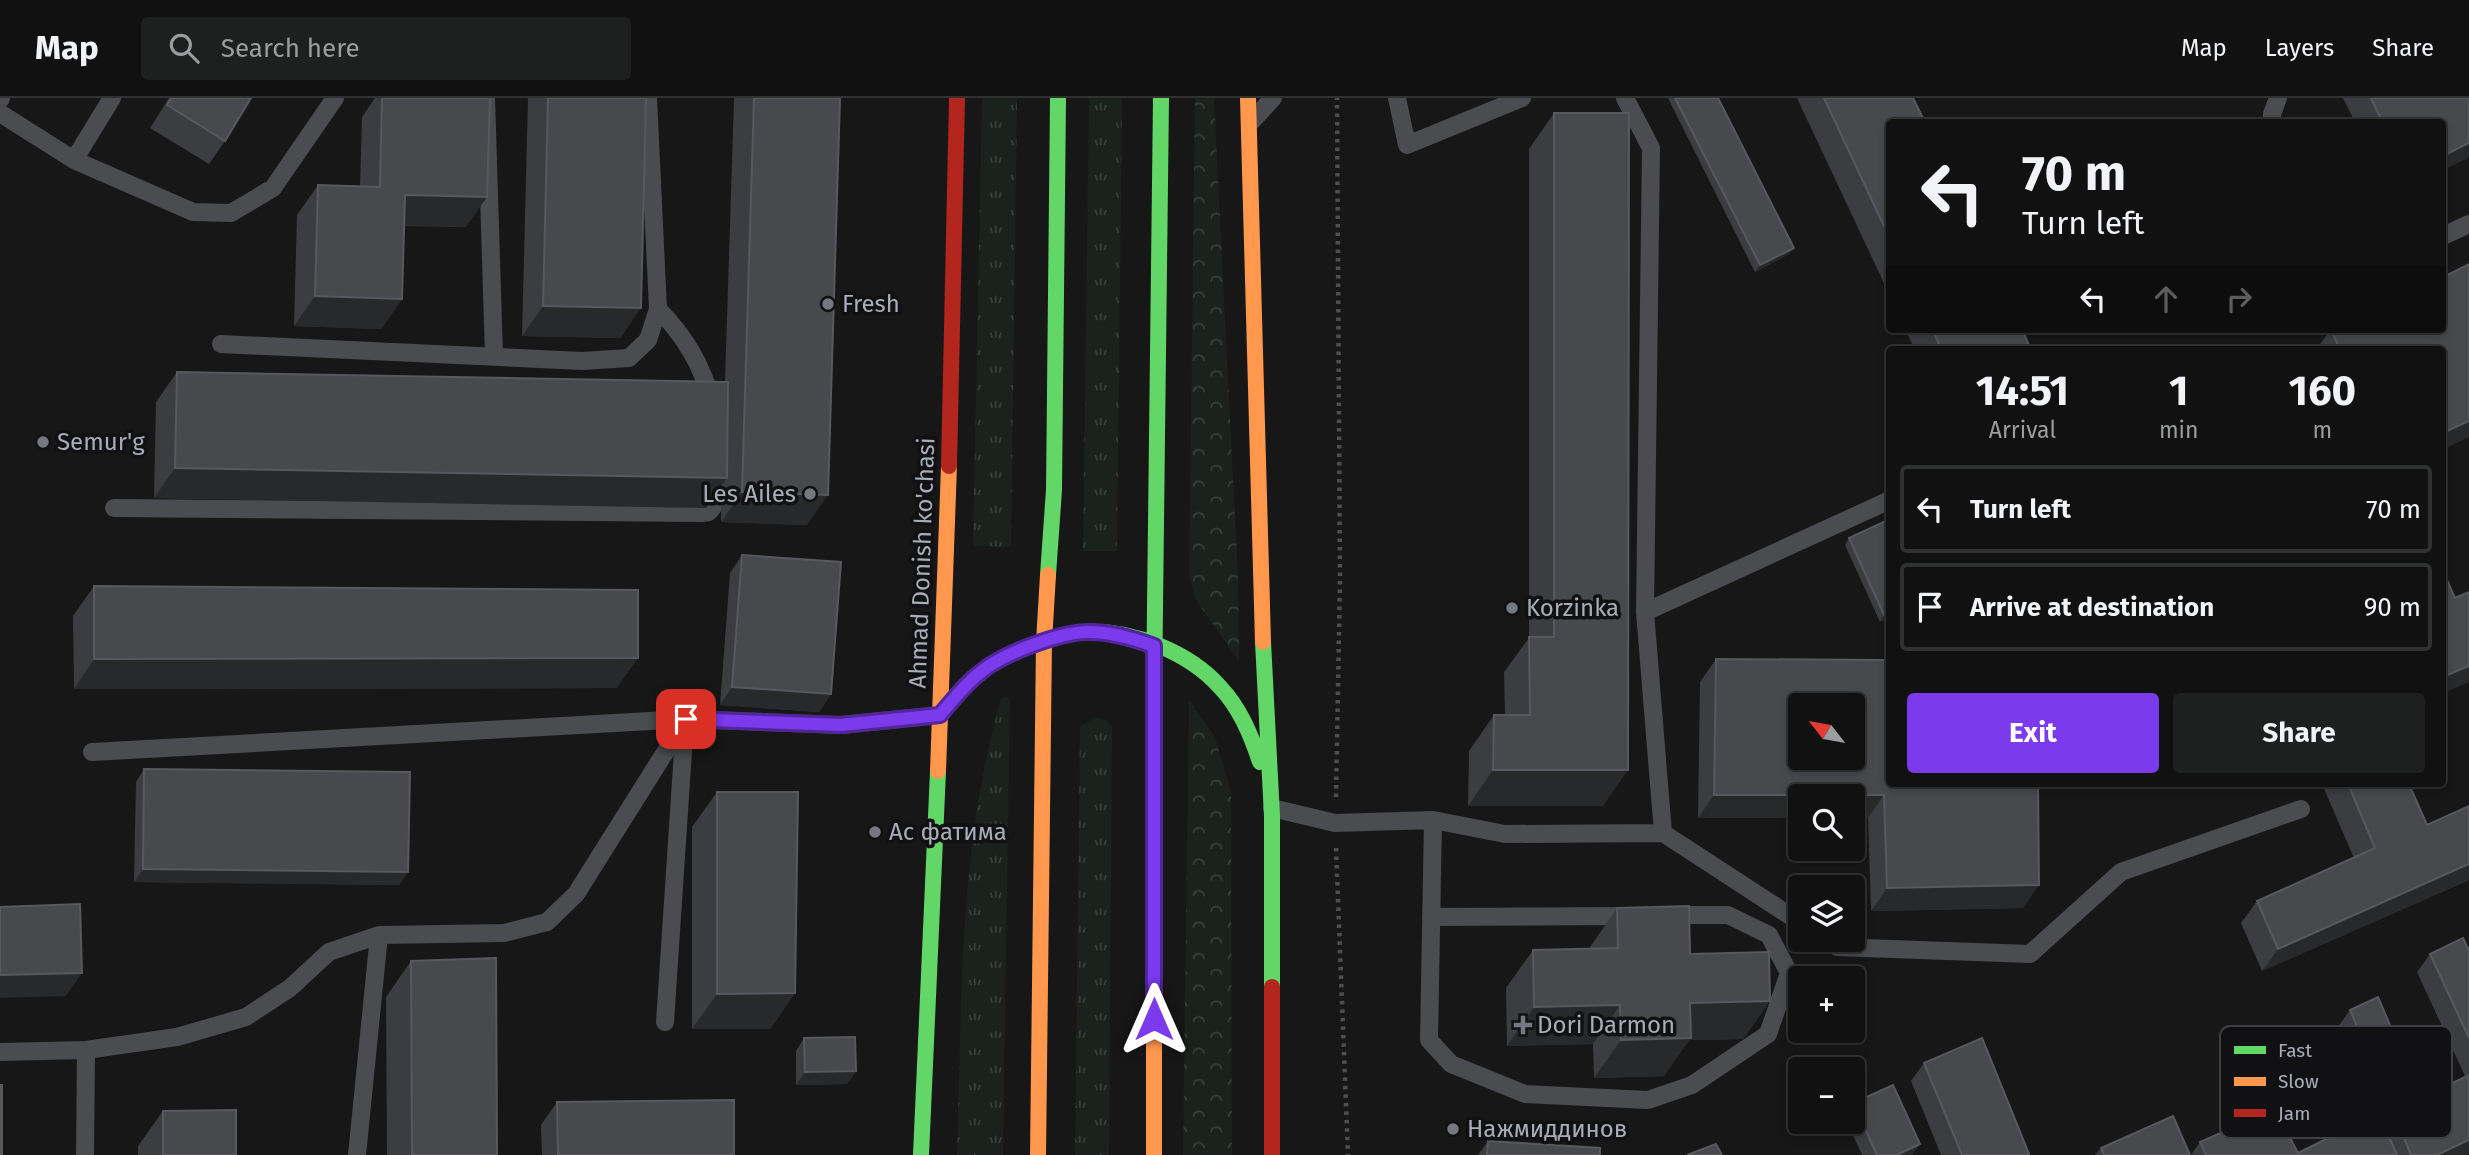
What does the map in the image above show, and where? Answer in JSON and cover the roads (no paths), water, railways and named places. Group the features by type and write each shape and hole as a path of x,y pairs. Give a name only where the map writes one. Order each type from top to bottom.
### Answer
{"main road":[{"name":"Ahmad Donish ko'chasi","path":"921,1155 947,545 957,98"},
{"path":"1038,1155 1044,642 1054,490 1058,98"},
{"path":"1154,1155 1154,646 1161,98"},
{"path":"1248,98 1259,566 1272,808 1272,1155"},
{"path":"940,715 982,670 1013,653 1085,632 1122,635 1184,658 1214,680 1231,701 1256,747 1272,808"}],"lane":[{"path":"74,160 112,98"},
{"path":"0,113 74,160 193,212 231,213 273,188 335,98"},
{"path":"486,98 494,356"},
{"path":"221,344 582,360 629,358 648,340 658,309 648,98"},
{"path":"1247,127 1273,98"},
{"path":"1397,98 1407,145 1522,98"},
{"path":"1625,98 1651,148 1645,612 1663,833"},
{"path":"2272,119 2278,98"},
{"path":"2446,235 2469,224"},
{"path":"658,309 678,329 697,363 710,395 715,419"},
{"path":"114,508 701,513 709,512 713,507 714,456"},
{"path":"1645,612 1886,502"},
{"path":"92,751 686,719 841,725 940,715"},
{"path":"0,1052 86,1050 177,1037 246,1017 290,988 329,953 379,935 504,933 547,922 576,894 686,719"},
{"path":"665,1022 686,719"},
{"path":"1272,808 1335,823 1433,820 1505,834 1663,833 1788,915"},
{"path":"1865,948 2030,954 2121,872 2301,809"},
{"path":"1431,917 1728,915 1769,935 1789,973 1768,1034 1692,1085 1648,1100 1525,1094 1451,1064 1429,1040 1431,917 1433,820"},
{"path":"357,1155 379,935"},
{"path":"85,1155 86,1050"}],"place":[{"name":"Fresh","path":"828,304"},
{"name":"Semur'g","path":"43,442"},
{"name":"Les Ailes","path":"810,494"},
{"name":"Korzinka","path":"1512,608"},
{"name":"Ас фатима","path":"875,832"},
{"name":"Dori Darmon","path":"1523,1025"},
{"name":"Нажмиддинов","path":"1453,1129"}]}
